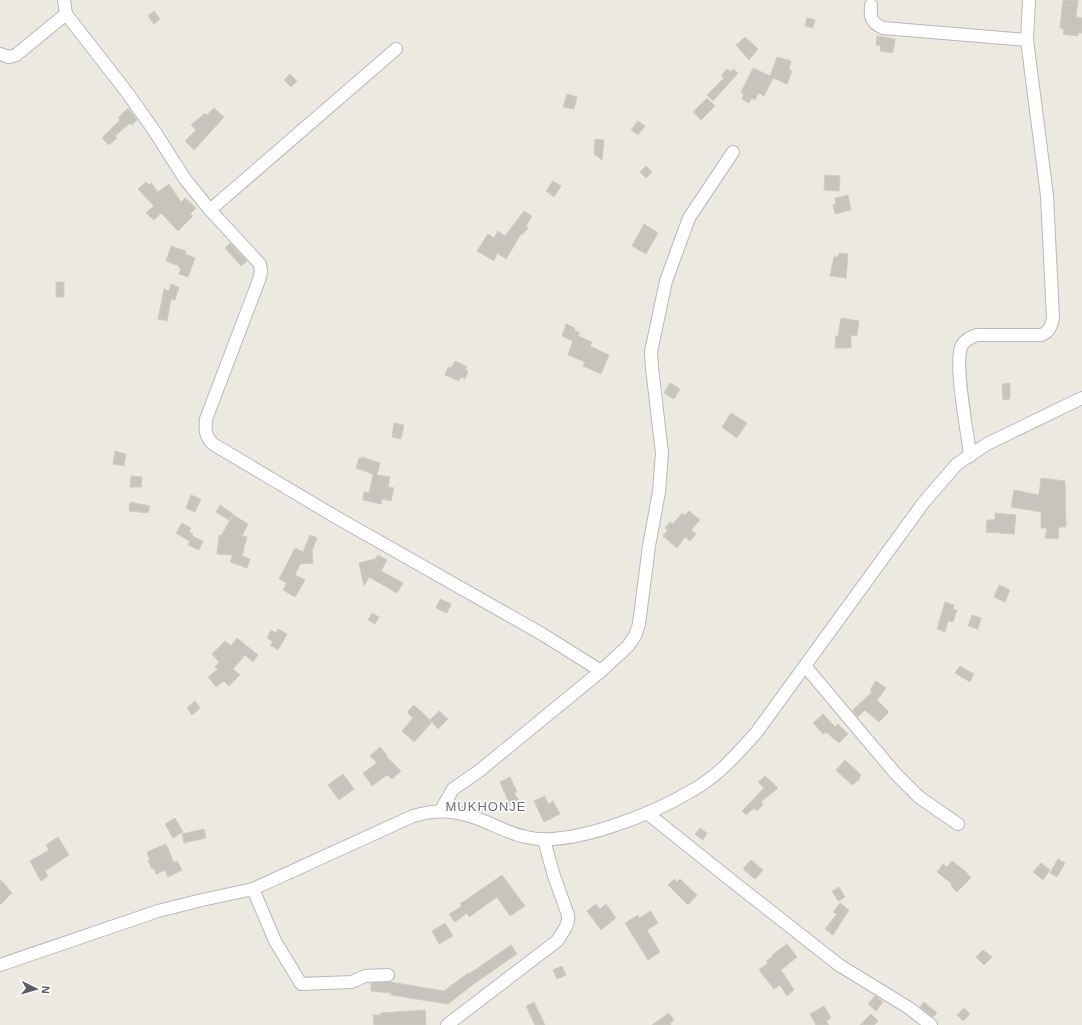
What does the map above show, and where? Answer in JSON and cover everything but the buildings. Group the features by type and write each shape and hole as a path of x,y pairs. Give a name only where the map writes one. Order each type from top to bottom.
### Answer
{"street":[{"path":"64,0 66,14 126,91 153,129 185,179 210,210 260,264 261,272 259,280 206,419 205,429 208,438 213,444 334,516 542,634 601,671"},
{"path":"970,456 960,384 959,360 962,345 969,338 978,335 1040,335 1048,332 1053,318 1047,196 1026,40 1030,0"},
{"path":"871,5 870,14 872,21 883,28 1026,40"},
{"path":"0,54 9,57 16,55 66,14"},
{"path":"210,210 396,49"},
{"path":"441,810 453,789 479,771 601,671 628,646 635,636 639,624 649,546 659,492 662,453 651,352 666,281 688,218 733,152"},
{"path":"0,965 158,911 253,889 413,816 428,811 441,810 462,814 483,820 508,832 527,838 544,840 562,839 608,827 647,813 694,790 727,765 756,733 924,502 957,464 987,444 1082,398"},
{"path":"805,666 894,773 919,797 958,824"},
{"path":"647,813 839,965 909,1008 931,1025"},
{"path":"448,1025 557,941 564,930 569,920 568,914 554,876 544,840"},
{"path":"253,889 275,940 301,984 352,982 365,976 388,975"}],"district":[{"name":"MUKHONJE","path":"486,806"}]}
